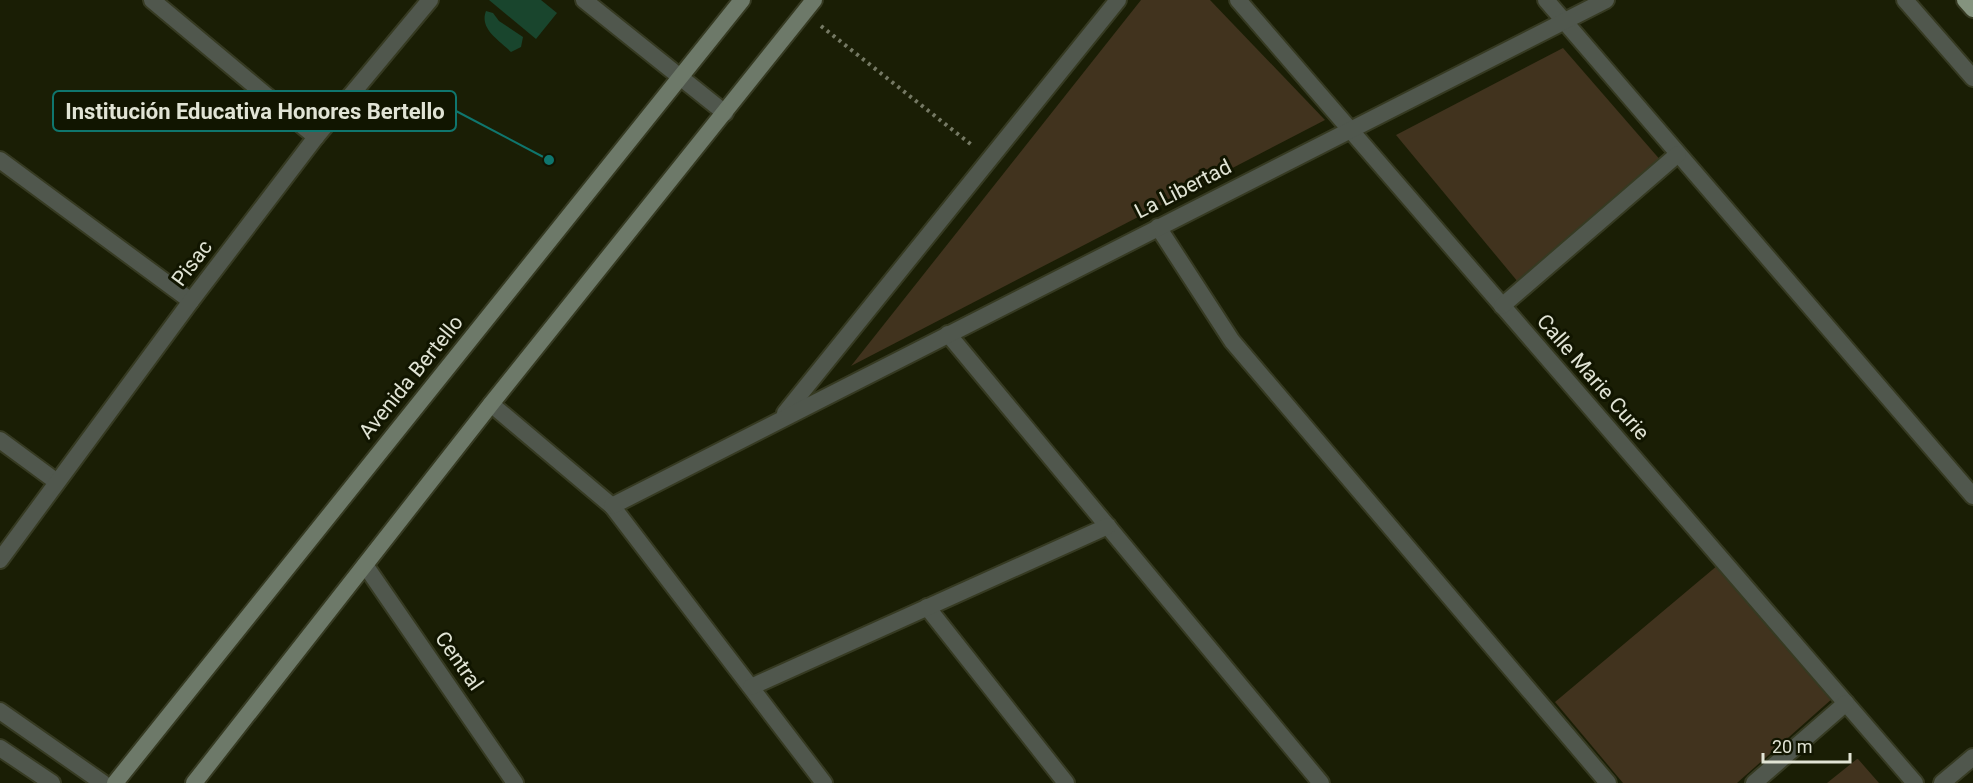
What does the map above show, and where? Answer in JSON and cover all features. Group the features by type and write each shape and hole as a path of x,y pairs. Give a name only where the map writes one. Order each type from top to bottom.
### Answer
{"main road":[{"name":"Avenida Bertello","path":"115,783 742,0"},
{"path":"1965,0 1973,9"},
{"path":"194,783 491,404 809,6"}],"street":[{"name":"Pisac","path":"0,560 191,301 316,137 430,0"},
{"path":"585,0 725,113"},
{"path":"781,418 1118,0"},
{"name":"Calle Marie Curie","path":"1238,0 1915,783"},
{"path":"1546,0 1973,496"},
{"name":"La Libertad","path":"612,506 1606,0"},
{"path":"1905,0 1973,78"},
{"path":"162,3 316,137"},
{"path":"1502,306 1678,154"},
{"path":"0,160 191,301"},
{"path":"1158,227 1232,341 1608,783"},
{"path":"948,334 1321,783"},
{"path":"491,404 612,506 824,783"},
{"path":"0,440 57,482"},
{"path":"751,687 1108,526"},
{"name":"Central","path":"365,565 515,783"},
{"path":"927,607 1066,783"},
{"path":"1754,783 1846,703"},
{"path":"0,711 103,783"},
{"path":"0,748 52,783"},
{"path":"1942,783 1973,757"}],"path":[{"path":"809,6 990,160"}],"shaded area":[{"path":"489,0 541,0 557,13 536,39"},
{"path":"1141,0 1210,0 1325,120 851,366"},
{"path":"486,11 493,13 499,21 523,37 521,47 511,52 496,38 485,23"},
{"path":"1563,48 1662,162 1518,282 1396,135"},
{"path":"1718,565 1833,698 1737,783 1623,783 1555,702"},
{"path":"1857,759 1879,783 1827,783"}],"place":[{"name":"Institución Educativa Honores Bertello","path":"549,160"}]}
